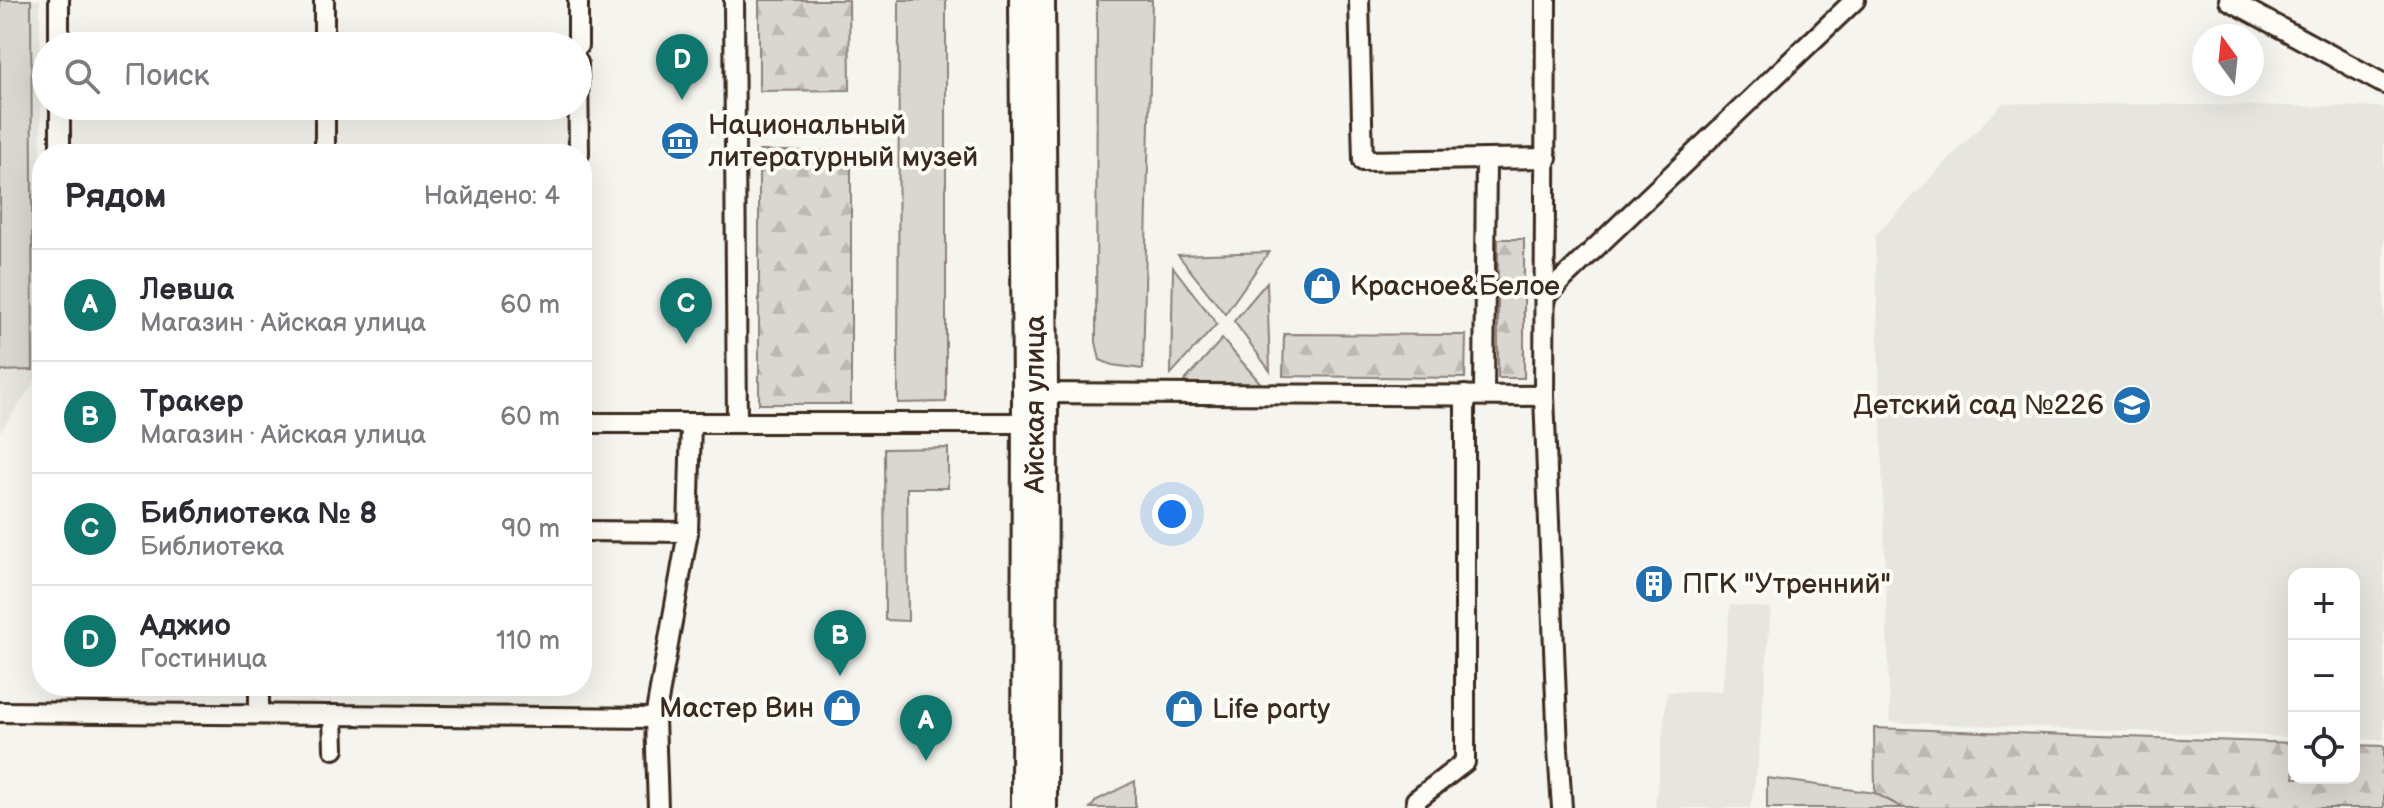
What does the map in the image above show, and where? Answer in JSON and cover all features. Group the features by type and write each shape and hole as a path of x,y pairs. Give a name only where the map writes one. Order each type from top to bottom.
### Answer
{"main road":[{"name":"Айская улица","path":"1032,0 1034,808"}],"lane":[{"path":"59,0 59,32"},
{"path":"324,0 324,32"},
{"path":"578,0 578,32"},
{"path":"734,0 737,423"},
{"path":"1359,0 1363,161 1547,158"},
{"path":"1546,0 1544,396 1562,808"},
{"path":"1545,296 1855,0"},
{"path":"2229,0 2384,84"},
{"path":"60,120 60,144"},
{"path":"325,120 325,144"},
{"path":"579,120 579,144"},
{"path":"1484,395 1486,159"},
{"path":"1416,808 1416,800 1465,762 1465,395"},
{"path":"592,423 737,423 1035,408 1465,395 1544,396"},
{"path":"658,808 655,718 688,532 691,423"},
{"path":"592,531 688,532"},
{"path":"259,696 259,714"},
{"path":"0,712 655,718"},
{"path":"333,715 334,749"}],"shaded area":[{"path":"0,0 40,0 40,32 32,32 32,120 41,120 41,144 32,144 32,386 0,432"},
{"name":"Детский сад №226","path":"2003,103 2384,107 2384,740 2360,739 2360,568 2288,568 2288,737 1890,722 1875,236"},
{"path":"1730,605 1771,608 1758,765 1750,808 1655,808 1667,692 1722,691"}],"green space":[{"path":"0,0 31,0 32,370 0,371"},
{"path":"759,0 849,0 850,90 759,91"},
{"path":"899,0 946,0 946,402 898,403"},
{"path":"1097,0 1152,0 1143,369 1112,365 1100,360 1096,342"},
{"path":"759,151 851,151 851,404 759,404"},
{"path":"1498,239 1524,239 1524,378 1498,378"},
{"path":"1269,252 1225,314 1178,255"},
{"path":"1173,267 1217,324 1171,374"},
{"path":"1267,282 1270,371 1234,321"},
{"path":"1284,334 1466,335 1465,378 1283,376"},
{"path":"1222,339 1264,387 1181,385"},
{"path":"948,448 948,488 907,488 908,621 885,620 884,449"},
{"path":"1874,728 2288,743 2288,784 2360,784 2360,745 2384,746 2384,808 1903,808 1875,793"},
{"path":"1767,778 1875,793 1903,808 1767,808"},
{"path":"1135,781 1135,808 1090,808 1097,800"}],"place":[{"name":"Аджио","path":"682,100"},
{"name":"Национальный литературный музей","path":"680,141"},
{"name":"Красное&Белое","path":"1322,286"},
{"name":"Библиотека № 8","path":"686,344"},
{"name":"Детский сад №226","path":"2132,405"},
{"name":"ПГК \"Утренний\"","path":"1654,584"},
{"name":"Тракер","path":"840,676"},
{"name":"Мастер Вин","path":"842,708"},
{"name":"Life party","path":"1184,709"},
{"name":"Левша","path":"926,761"}]}
